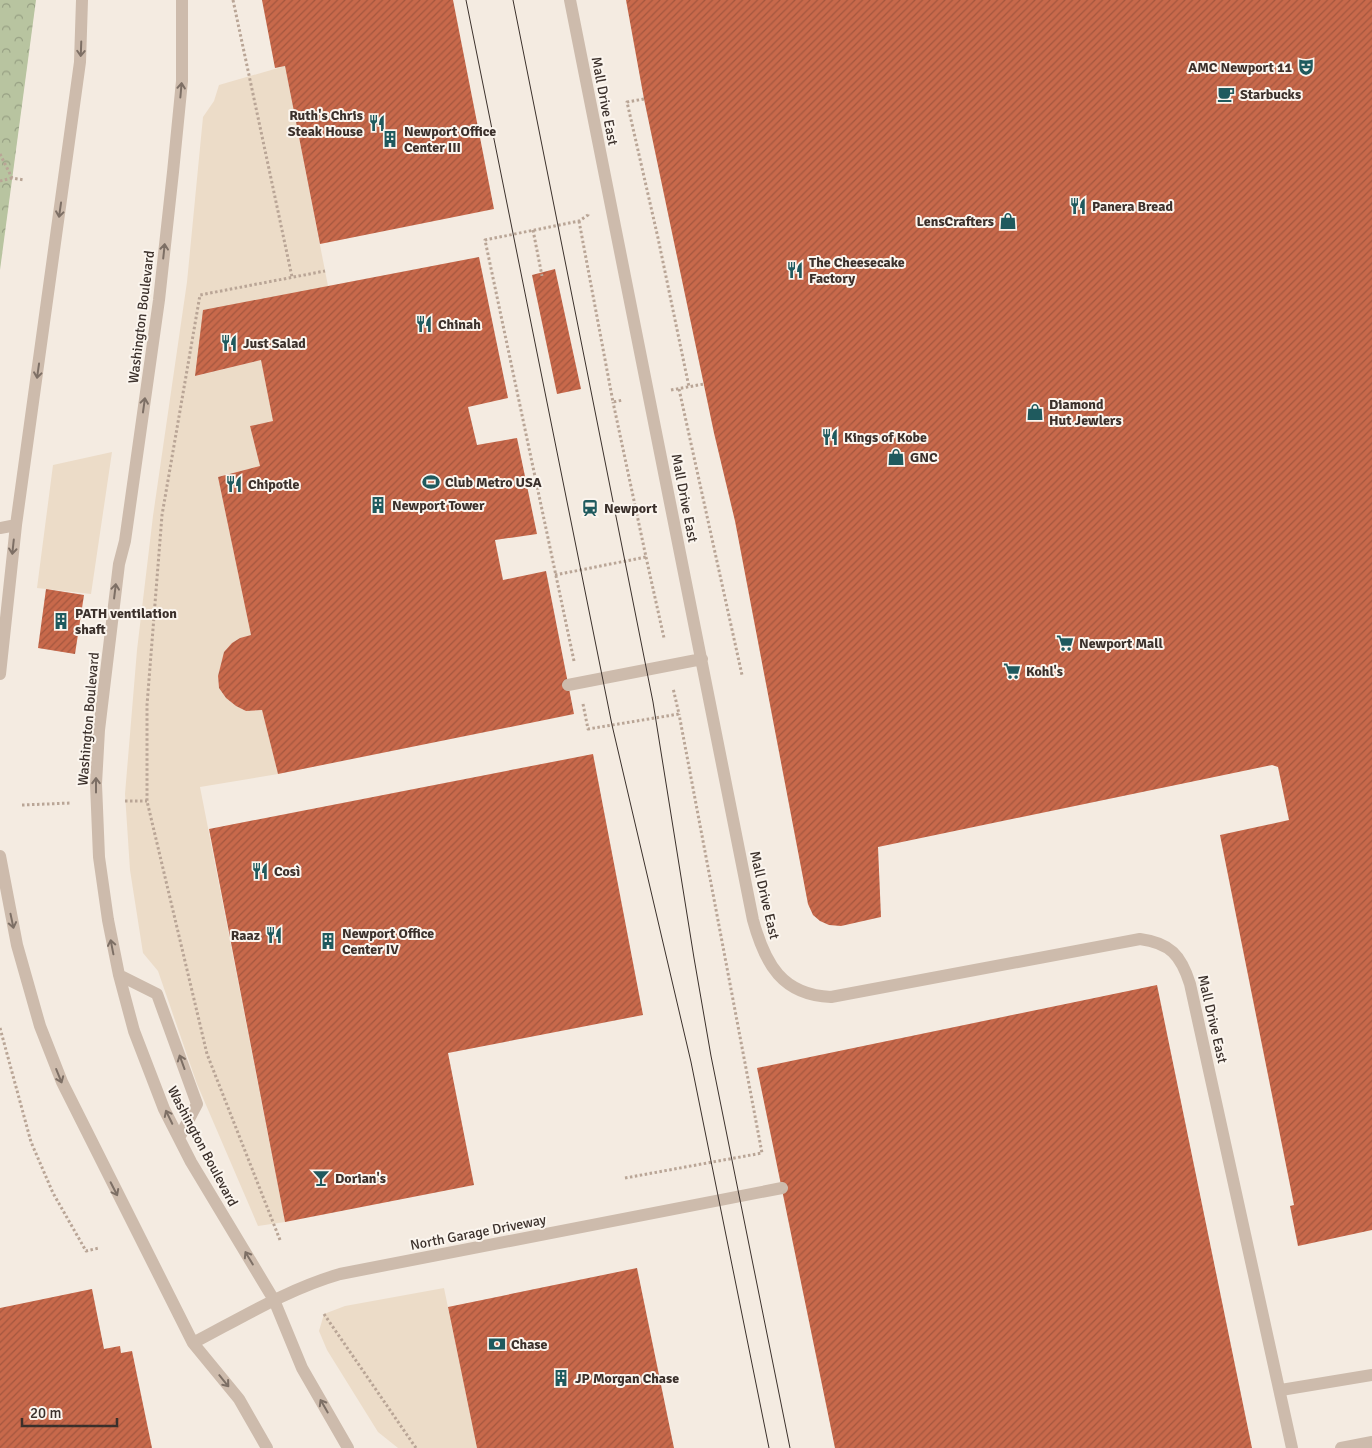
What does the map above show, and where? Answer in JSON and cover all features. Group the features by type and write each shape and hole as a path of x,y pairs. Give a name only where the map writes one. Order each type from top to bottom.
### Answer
{"street":[{"path":"0,674 16,525 80,62 82,0"},
{"name":"Washington Boulevard","path":"182,0 182,81 159,300 125,541 119,564 98,748 96,803 99,856 118,975 134,1032 164,1109 191,1162 274,1300 302,1368 348,1448"},
{"name":"Mall Drive East","path":"570,0 757,936 764,954 773,969 785,982 799,991 831,998 1140,939 1155,941 1168,947 1178,956 1186,970 1190,984 1292,1448"},
{"path":"0,528 16,525"},
{"path":"573,684 702,659"},
{"path":"0,856 17,945 37,1016 58,1073 92,1145 193,1344 239,1399 267,1448"},
{"path":"118,975 157,994 197,1104 179,1138"},
{"name":"North Garage Driveway","path":"193,1344 274,1300 318,1280 340,1274 782,1188"},
{"path":"1280,1390 1372,1375"},
{"path":"1341,1448 1372,1442"}],"path":[{"path":"233,0 292,277"},
{"path":"644,99 626,102 658,238 689,387"},
{"path":"0,154 12,178"},
{"path":"0,181 12,178 24,180"},
{"path":"588,215 579,221 485,240 555,574 573,684 588,729 679,714"},
{"path":"579,221 613,402 664,638"},
{"path":"533,230 542,276"},
{"path":"280,1240 207,1054 147,801 147,705 162,515 200,295 325,271"},
{"path":"668,391 704,384"},
{"path":"679,388 742,675"},
{"path":"613,402 623,400"},
{"path":"555,574 646,557"},
{"path":"625,1178 762,1153 673,685"},
{"path":"125,801 147,801"},
{"path":"22,805 71,803"},
{"path":"0,1028 30,1142 53,1193 86,1251 98,1248"},
{"path":"324,1314 416,1448"}],"green space":[{"path":"0,0 36,0 0,270"}],"shaded area":[{"path":"285,66 328,286 196,376 261,360 273,421 250,426 260,466 218,477 251,635 240,638 232,643 224,652 218,676 219,688 226,698 236,706 246,711 262,710 278,774 200,787 285,1222 258,1226 197,1084 158,971 143,953 130,870 125,794 137,650 153,516 187,282 203,117 214,101 219,85"},
{"path":"112,452 91,594 37,588 53,465"},
{"path":"444,1288 477,1448 398,1448 378,1432 327,1350 319,1331 324,1314 345,1306"}],"building":[{"name":"Newport Office Center III","path":"262,0 453,0 494,209 320,244 285,66 275,68"},
{"name":"Newport Mall","path":"626,0 1372,0 1372,1230 1298,1246 1290,1206 1294,1205 1220,835 1289,820 1278,767 1272,765 878,847 881,917 841,926 829,925 813,915 808,904 735,521 714,433 644,99"},
{"name":"Newport Tower","path":"479,257 508,398 468,407 477,445 517,438 537,534 495,540 503,580 546,571 574,714 278,774 262,710 246,711 236,706 226,698 219,688 218,676 224,652 232,643 240,638 251,635 218,477 260,466 250,426 273,421 261,360 195,376 203,310"},
{"path":"555,269 581,389 557,394 532,275"},
{"name":"PATH ventilation shaft","path":"46,589 84,595 75,654 38,648"},
{"path":"593,754 643,1015 448,1053 474,1185 285,1222 209,829"},
{"path":"1157,985 1252,1448 835,1448 757,1068"},
{"name":"JP Morgan Chase","path":"637,1268 674,1448 477,1448 448,1307"},
{"path":"92,1289 104,1349 120,1346 121,1353 132,1351 152,1448 0,1448 0,1308"}],"tram line":[{"path":"466,0 612,725 691,1062 769,1448"},
{"path":"513,0 653,702 711,1056 790,1448"}],"place":[{"name":"AMC Newport 11","path":"1306,67"},
{"name":"Starbucks","path":"1226,94"},
{"name":"Ruth's Chris Steak House","path":"377,123"},
{"name":"Newport Office Center III","path":"390,139"},
{"name":"Panera Bread","path":"1078,206"},
{"name":"LensCrafters","path":"1008,221"},
{"name":"The Cheesecake Factory","path":"795,270"},
{"name":"Chinah","path":"424,324"},
{"name":"Just Salad","path":"229,343"},
{"name":"Diamond Hut Jewlers","path":"1035,412"},
{"name":"Kings of Kobe","path":"830,437"},
{"name":"GNC","path":"896,457"},
{"name":"Club Metro USA","path":"431,482"},
{"name":"Chipotle","path":"234,484"},
{"name":"Newport Tower","path":"378,505"},
{"name":"Newport","path":"590,508"},
{"name":"PATH ventilation shaft","path":"61,621"},
{"name":"Newport Mall","path":"1065,643"},
{"name":"Kohl's","path":"1012,671"},
{"name":"Così","path":"260,871"},
{"name":"Raaz","path":"274,935"},
{"name":"Newport Office Center IV","path":"328,941"},
{"name":"Dorian's","path":"321,1178"},
{"name":"Chase","path":"497,1344"},
{"name":"JP Morgan Chase","path":"561,1378"}]}
